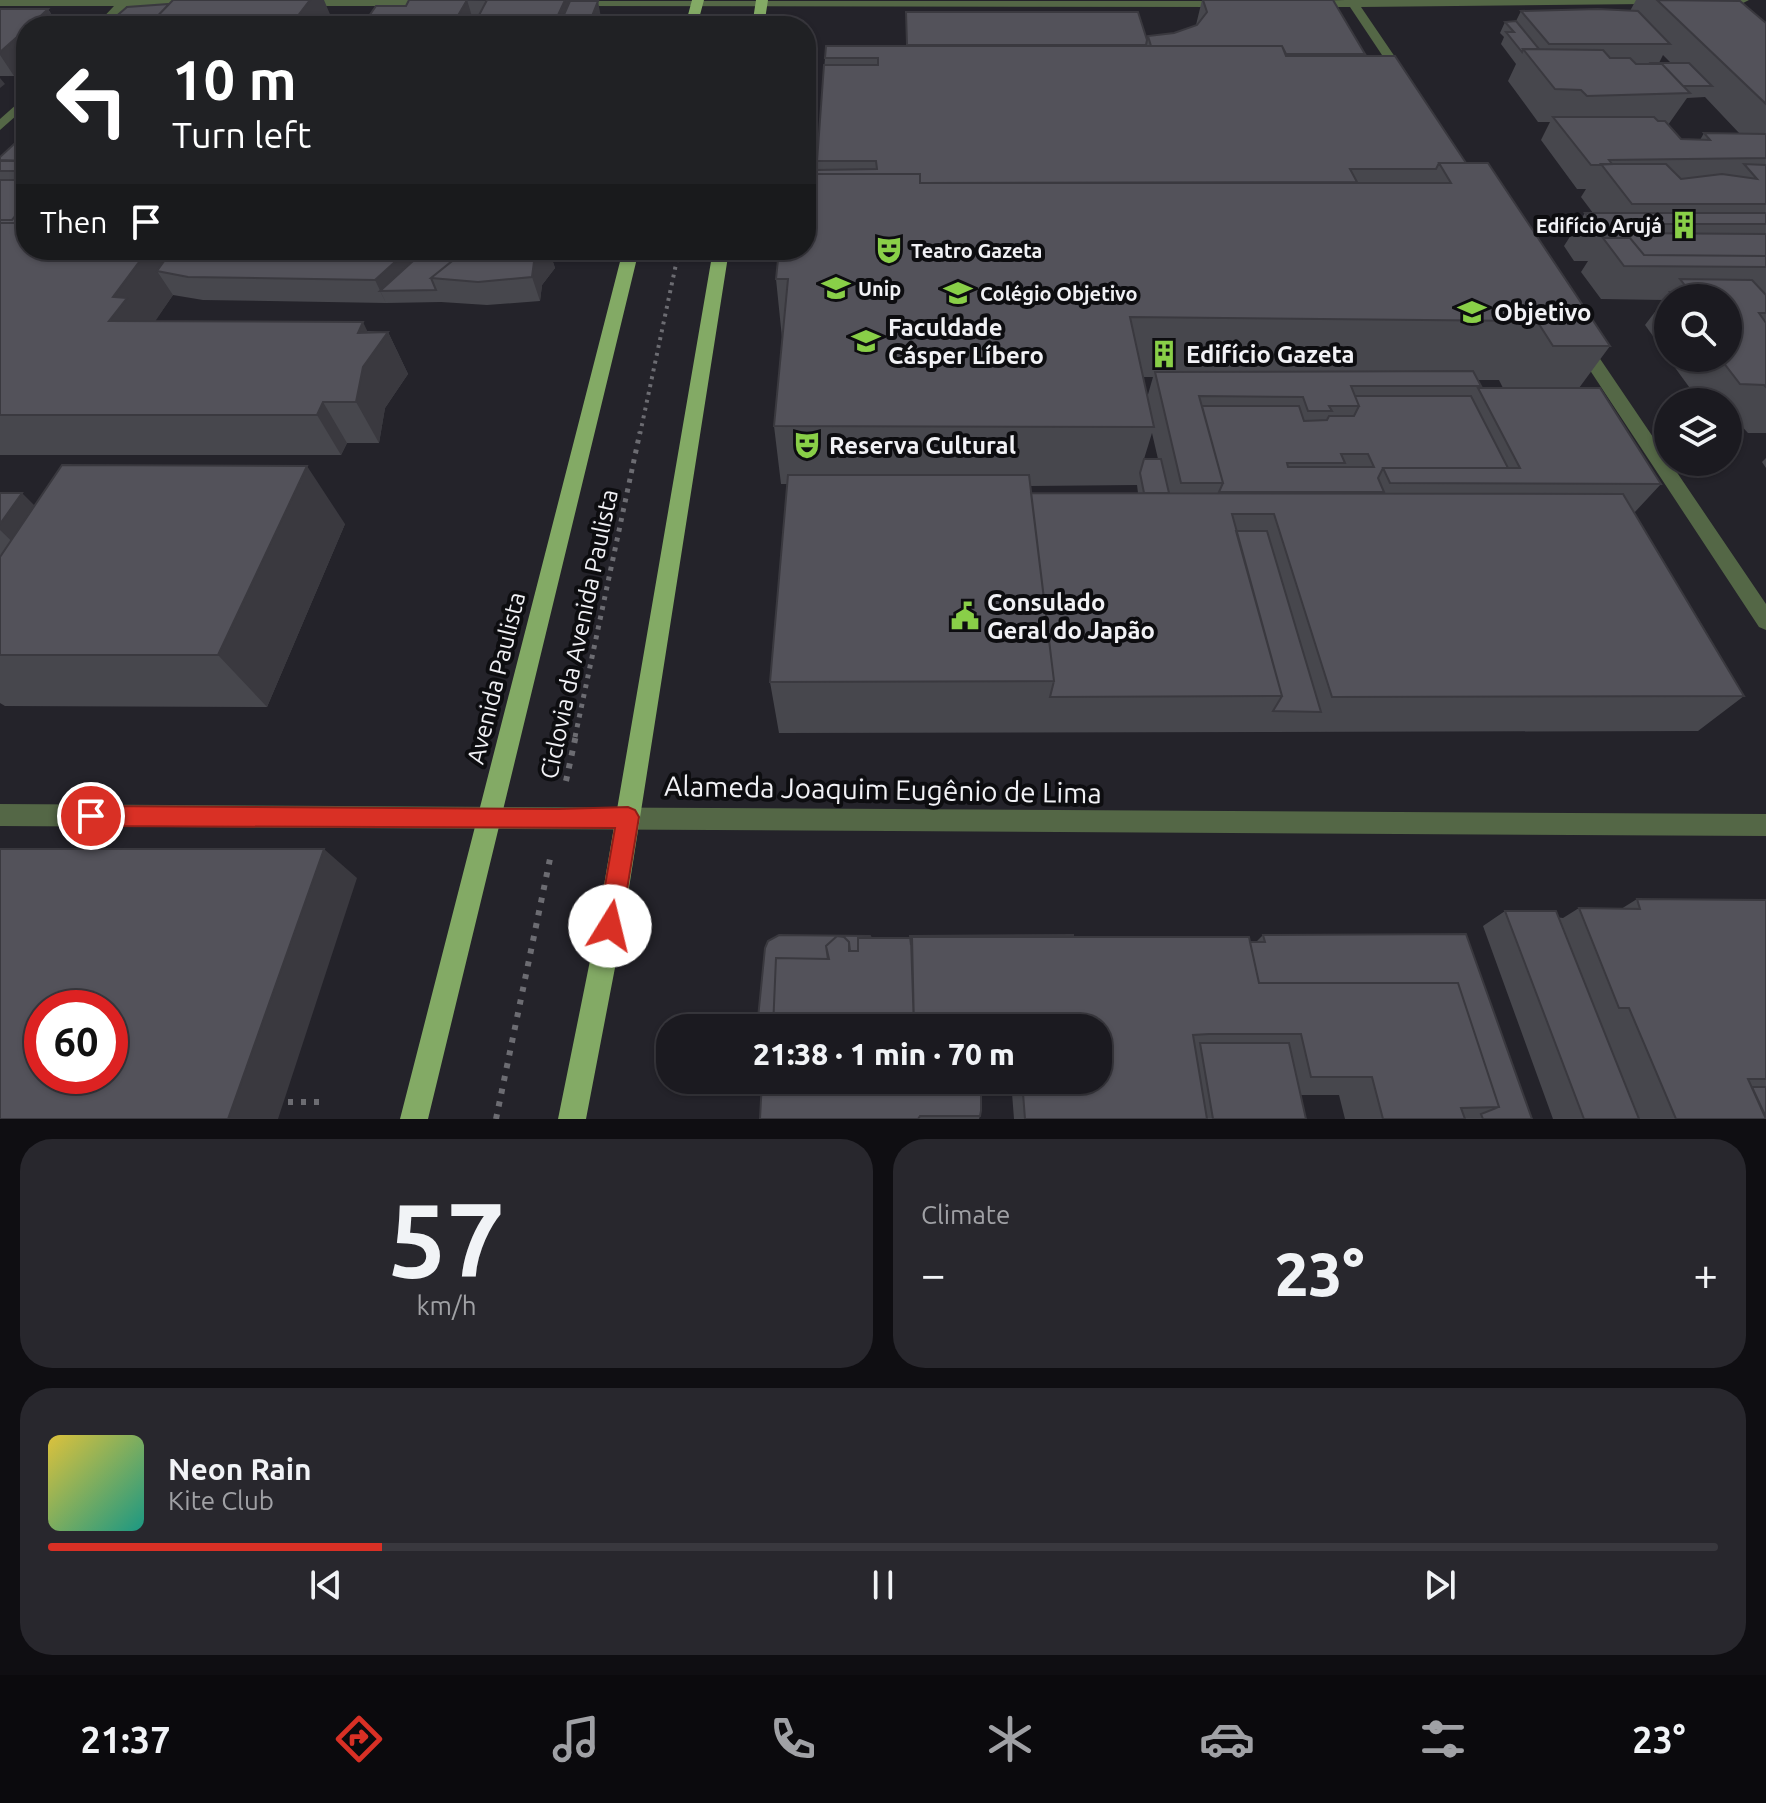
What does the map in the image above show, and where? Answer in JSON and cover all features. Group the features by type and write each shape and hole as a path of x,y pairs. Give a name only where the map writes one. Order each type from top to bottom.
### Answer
{"main road":[{"name":"Avenida Paulista","path":"414,1119 629,260"},
{"path":"572,1119 628,817 719,260"}],"street":[{"path":"1299,4 1743,0"},
{"path":"1352,2 1411,90"},
{"path":"0,3 212,3"},
{"path":"291,3 448,3"},
{"path":"559,3 1236,4"},
{"path":"0,126 16,110"},
{"path":"1572,331 1606,393 1766,621"},
{"name":"Alameda Joaquim Eugênio de Lima","path":"0,815 1766,825"}],"path":[{"name":"Ciclovia da Avenida Paulista","path":"496,1119 677,260"},
{"path":"288,1102 322,1102"}],"building":[{"path":"173,0 310,0 298,16 158,16"},
{"path":"409,0 467,0 458,16 369,16 376,6 406,6"},
{"path":"487,0 565,0 558,16 479,16"},
{"path":"1203,0 1333,0 1365,54 1286,54 1282,46 1151,46 1148,36 1174,33 1197,25 1207,12"},
{"path":"1657,0 1740,1 1766,23 1766,104"},
{"path":"570,1 598,1 592,16 563,16"},
{"path":"169,4 158,16 117,16 127,7"},
{"path":"0,9 48,9 41,16 16,16 16,38 0,52"},
{"path":"1521,11 1638,11 1670,44 1549,44"},
{"path":"906,12 1138,12 1147,40 1146,45 907,45"},
{"path":"1516,21 1539,49 1523,49 1522,52 1506,32 1514,32 1505,22"},
{"path":"826,46 1282,46 1286,56 1395,56 1466,163 1439,163 1436,169 1350,169 1357,182 920,183 920,174 816,174 816,170 877,169 876,161 817,161 824,65 878,65 878,58 825,58"},
{"path":"1523,49 1603,50 1610,58 1630,58 1636,64 1662,64 1690,93 1587,96 1581,90 1555,89"},
{"path":"1651,63 1689,63 1712,86 1683,86 1662,64"},
{"path":"1553,117 1654,117 1665,121 1681,139 1710,140 1704,133 1766,134 1766,158 1609,160 1612,164 1591,165"},
{"path":"16,142 16,161 0,160"},
{"path":"0,161 16,161 16,171 0,171"},
{"name":"Edifício Gazeta","path":"1439,163 1488,163 1610,346 1553,346 1537,321 1130,317 1154,427 774,426 788,279 776,279 778,260 816,260 816,174 920,174 920,183 1451,183"},
{"path":"1601,164 1666,164 1681,179 1722,174 1757,179 1744,164 1766,165 1766,204 1632,204"},
{"path":"0,180 16,180 16,215 12,220 0,220"},
{"path":"1585,213 1766,213 1766,224 1619,224 1622,227 1595,227"},
{"path":"16,215 16,223 0,223 0,220 12,220"},
{"path":"0,223 16,223 16,260 141,260 113,297 127,298 109,321 363,322 358,333 388,332 363,367 356,402 323,402 317,415 0,415"},
{"path":"1618,233 1766,234 1766,256 1644,255 1630,238 1617,238"},
{"path":"1603,238 1630,238 1644,255 1766,256 1766,267 1624,266"},
{"path":"165,260 397,260 375,280 188,277 157,271"},
{"path":"454,260 536,260 532,277 478,282 431,278"},
{"path":"413,261 452,261 431,278 436,290 380,291"},
{"path":"1680,279 1752,280 1766,295 1766,313 1759,313 1766,323 1766,387 1740,384 1731,372 1742,372 1742,284 1684,284"},
{"path":"1473,371 1481,386 1351,386 1359,406 1329,406 1332,411 1308,411 1303,397 1199,396 1223,483 1181,483 1155,372"},
{"path":"1478,388 1600,388 1661,484 1390,483 1383,468 1520,468"},
{"path":"1355,396 1471,396 1508,468 1383,468 1378,478 1384,492 1219,492 1223,483 1202,406 1299,406 1304,421 1327,420 1329,416 1354,416 1359,406","holes":["1341,454 1368,454 1374,467 1288,467 1287,463 1345,463"]},
{"path":"1144,459 1161,459 1169,493 1144,493 1140,473"},
{"path":"62,465 307,466 218,655 0,655 0,557"},
{"path":"788,475 1029,475 1054,681 770,682"},
{"path":"0,493 22,493 0,524"},
{"path":"1031,493 1623,494 1744,696 1332,697 1274,514 1232,514 1282,696 1050,697 1054,681"},
{"path":"1236,531 1267,531 1321,712 1273,711 1282,696"},
{"path":"0,849 324,849 228,1119 0,1119"},
{"path":"1637,899 1766,900 1766,1079 1748,1079 1766,1119 1676,1119 1629,1008 1619,1008 1579,908 1640,909"},
{"path":"1505,911 1556,911 1639,1119 1584,1119"},
{"path":"1466,934 1532,1119 1483,1119 1481,1114 1499,1107 1458,983 1259,983 1250,942 1265,942 1263,935"},
{"path":"779,935 870,936 871,938 858,938 858,951 850,951 849,942 837,936 826,946 828,959 776,958 774,1014 758,1014 768,941"},
{"path":"1073,935 912,937 911,945 910,936"},
{"path":"837,936 849,942 849,951 858,951 858,938 911,938 914,1014 774,1014 776,958 829,959 826,946"},
{"path":"912,937 1249,937 1259,983 1458,983 1499,1107 1461,1108 1465,1119 1383,1119 1372,1077 1311,1077 1301,1034 1209,1034 1193,1035 1207,1119 1025,1119 1023,1094 1112,1094 1112,1014 914,1014"},
{"path":"1200,1043 1289,1043 1306,1119 1213,1119"},
{"path":"1752,1087 1766,1087 1766,1117"},
{"path":"761,1094 981,1094 980,1116 760,1119"}],"place":[{"name":"Edifício Arujá","path":"1684,225"},
{"name":"Teatro Gazeta","path":"889,250"},
{"name":"Unip","path":"836,288"},
{"name":"Colégio Objetivo","path":"958,293"},
{"name":"Objetivo","path":"1472,312"},
{"name":"Faculdade Cásper Líbero","path":"866,341"},
{"name":"Edifício Gazeta","path":"1164,354"},
{"name":"Reserva Cultural","path":"807,445"},
{"name":"Consulado Geral do Japão","path":"965,616"}],"route":[{"path":"91,816 628,817 610,926"}]}
